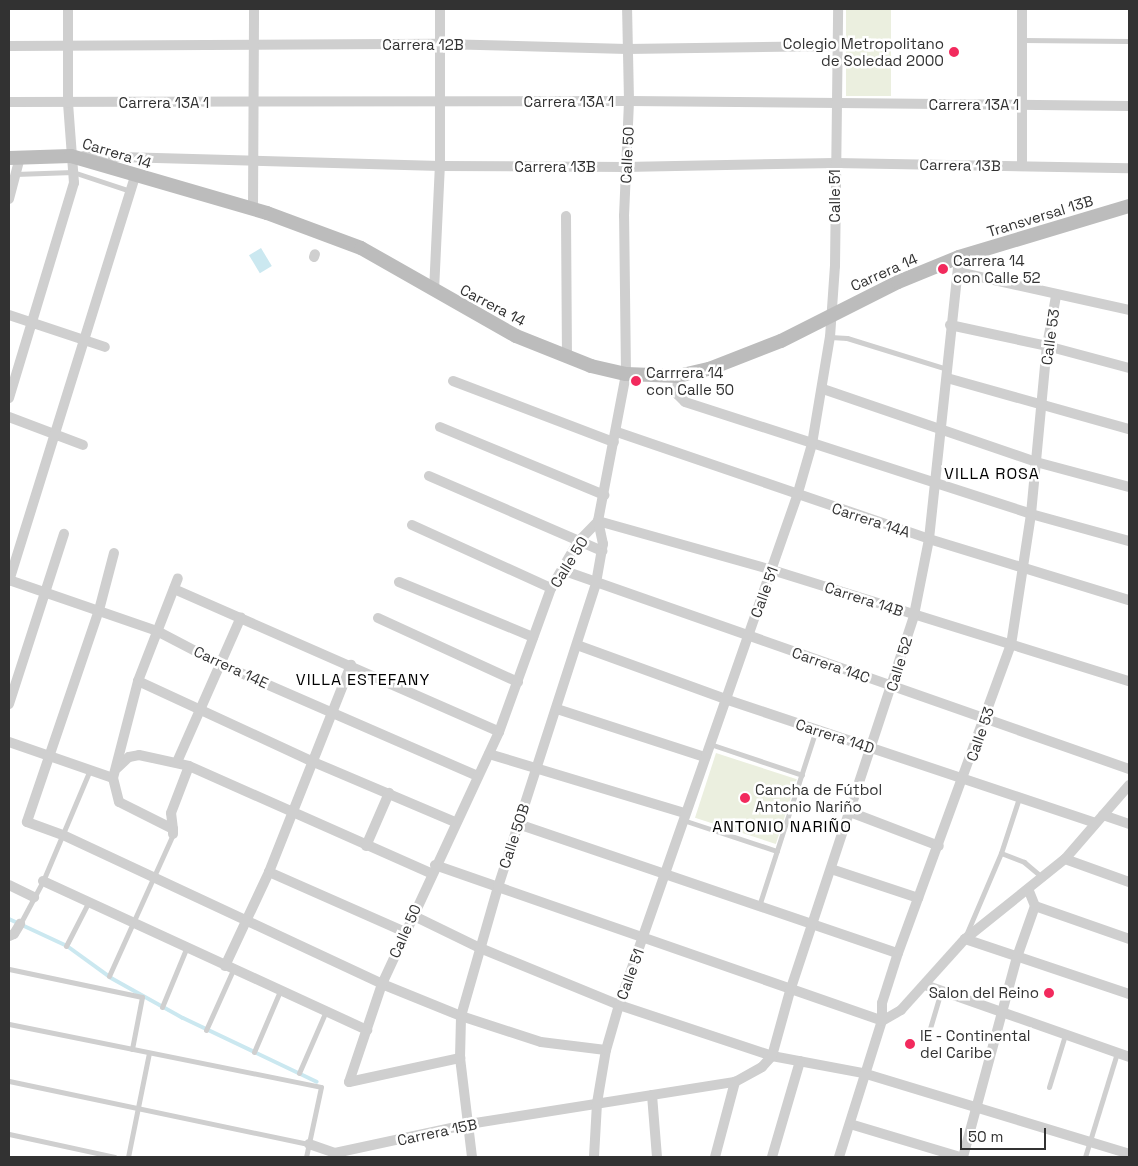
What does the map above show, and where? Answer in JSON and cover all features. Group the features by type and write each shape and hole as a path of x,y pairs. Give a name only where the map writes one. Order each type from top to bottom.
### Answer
{"main road":[{"name":"Carrera 14","path":"14,158 71,156 135,176 253,208 361,248 516,336 567,358 626,374 678,376 709,369 781,342 831,314 959,257"},
{"name":"Transversal 13B","path":"959,257 1129,206"}],"street":[{"path":"9,398 74,184 68,103 68,9"},
{"path":"253,208 254,9"},
{"path":"434,291 440,166 440,9"},
{"name":"Calle 50","path":"460,1058 349,1082 382,984 433,869 499,732 551,588 578,542 598,521 626,374 626,167 629,101 627,9"},
{"name":"Calle 51","path":"594,1157 597,1103 606,1050 619,1004 644,938 684,816 798,496 812,444 823,389 830,337 838,9"},
{"path":"1022,9 1022,166"},
{"name":"Carrera 12B","path":"9,46 440,44 627,49 838,46"},
{"name":"Carrera 13A 1","path":"9,102 629,101 1129,106"},
{"name":"Carrera 13B","path":"71,156 440,166 626,167 835,163 1129,168"},
{"path":"9,199 15,174 14,158"},
{"path":"9,580 86,341 135,176"},
{"path":"566,216 567,358"},
{"name":"Calle 52","path":"772,1056 790,991 872,748 914,615 929,539 940,427 948,373 950,326 959,257"},
{"path":"958,272 1056,296 1129,310"},
{"name":"Calle 53","path":"839,1157 882,1021 882,1003 898,953 964,779 1011,646 1031,514 1047,346 1056,296"},
{"path":"9,315 106,347"},
{"path":"950,326 1047,346 1129,368"},
{"path":"948,373 1129,429"},
{"path":"678,376 677,394 682,400 1031,514 1129,541"},
{"name":"Carrera 14A","path":"453,381 615,437 929,539 1129,600"},
{"path":"823,389 940,427 1036,462 1129,487"},
{"path":"9,417 54,436 83,445"},
{"path":"440,427 604,495"},
{"path":"429,476 602,551"},
{"name":"Calle 50B","path":"472,1157 460,1058 461,1016 498,888 596,583 602,551 598,521"},
{"name":"Carrera 14B","path":"598,521 772,570 1011,646 1129,681"},
{"path":"412,525 551,588"},
{"path":"9,704 47,592 64,534"},
{"path":"114,553 99,610 48,755 27,822 62,835 153,876 382,984 461,1016 542,1042 606,1050"},
{"name":"Carrera 14C","path":"562,570 1129,769"},
{"path":"173,831 117,799 115,773 138,681 178,578"},
{"name":"Carrera 14E","path":"9,580 157,631 220,664 477,776"},
{"path":"399,582 533,637"},
{"path":"174,589 351,665 499,732"},
{"path":"177,762 241,617"},
{"path":"378,618 518,682"},
{"name":"Carrera 14D","path":"577,645 725,699 1019,798 1099,819 1129,824"},
{"path":"229,968 246,920 269,872 311,761 351,665"},
{"path":"138,681 311,761 455,822"},
{"path":"557,709 705,757"},
{"path":"9,742 91,769 115,773"},
{"path":"488,754 537,766 684,816"},
{"path":"115,773 129,757 139,755 177,762 292,810 366,846 433,869 498,888 790,991 882,1021 900,1010 925,985 965,939 1029,890 1065,859 1129,785"},
{"path":"173,831 170,813 189,766"},
{"path":"366,846 389,793"},
{"path":"850,812 939,846"},
{"path":"518,824 898,953"},
{"path":"1065,859 1129,882"},
{"path":"831,869 918,898"},
{"path":"269,872 405,932"},
{"path":"43,881 132,924 367,1030"},
{"path":"9,885 34,897"},
{"path":"850,1124 962,1157 999,1031 1001,1012 1017,957 1035,906 1029,890"},
{"path":"1035,906 1129,938"},
{"path":"412,915 480,948 619,1004 772,1056 864,1073 978,1106 1129,1154"},
{"path":"9,936 14,934 20,924"},
{"path":"965,939 1129,994"},
{"path":"925,985 1065,1035 1126,1054"},
{"name":"Carrera 15B","path":"335,1153 469,1124 735,1082 762,1067 772,1056"},
{"path":"772,1157 800,1061"},
{"path":"715,1157 735,1082"},
{"path":"652,1095 657,1157"},
{"path":"309,1144 335,1153 357,1157"}],"lane":[{"path":"1023,40 1129,41"},
{"path":"15,174 73,172 131,191"},
{"path":"830,337 848,338 948,373"},
{"path":"759,906 816,730"},
{"path":"710,744 802,775"},
{"path":"20,924 43,881 91,769"},
{"path":"965,939 1001,853 1019,798"},
{"path":"684,816 777,851"},
{"path":"109,976 173,831"},
{"path":"1001,853 1024,862 1043,878"},
{"path":"66,946 88,903"},
{"path":"162,1007 186,948"},
{"path":"206,1030 229,968"},
{"path":"9,969 142,997 132,1049"},
{"path":"254,1052 280,991"},
{"path":"928,1035 941,991"},
{"path":"298,1073 326,1011"},
{"path":"9,1024 321,1087 306,1157"},
{"path":"1050,1087 1065,1035"},
{"path":"128,1157 149,1053"},
{"path":"1085,1157 1126,1054"},
{"path":"9,1081 309,1144"},
{"path":"9,1134 115,1157"}],"green space":[{"path":"846,9 891,9 891,96 846,96"},
{"name":"Cancha de Fútbol Antonio Nariño","path":"716,753 797,779 776,844 695,818"}],"water":[{"path":"261,248 272,266 260,273 249,255"}],"waterway":[{"path":"9,919 67,946 111,978 183,1018 317,1082"}],"place":[{"name":"Colegio Metropolitano de Soledad 2000","path":"954,52"},
{"name":"Carrera 14 con Calle 52","path":"943,269"},
{"name":"Carrrera 14 con Calle 50","path":"636,381"},
{"name":"Cancha de Fútbol Antonio Nariño","path":"745,798"},
{"name":"Salon del Reino","path":"1049,993"},
{"name":"IE - Continental del Caribe","path":"910,1044"}],"district":[{"name":"VILLA ROSA","path":"992,474"},
{"name":"VILLA ESTEFANY","path":"363,680"},
{"name":"ANTONIO NARIÑO","path":"782,827"}]}
